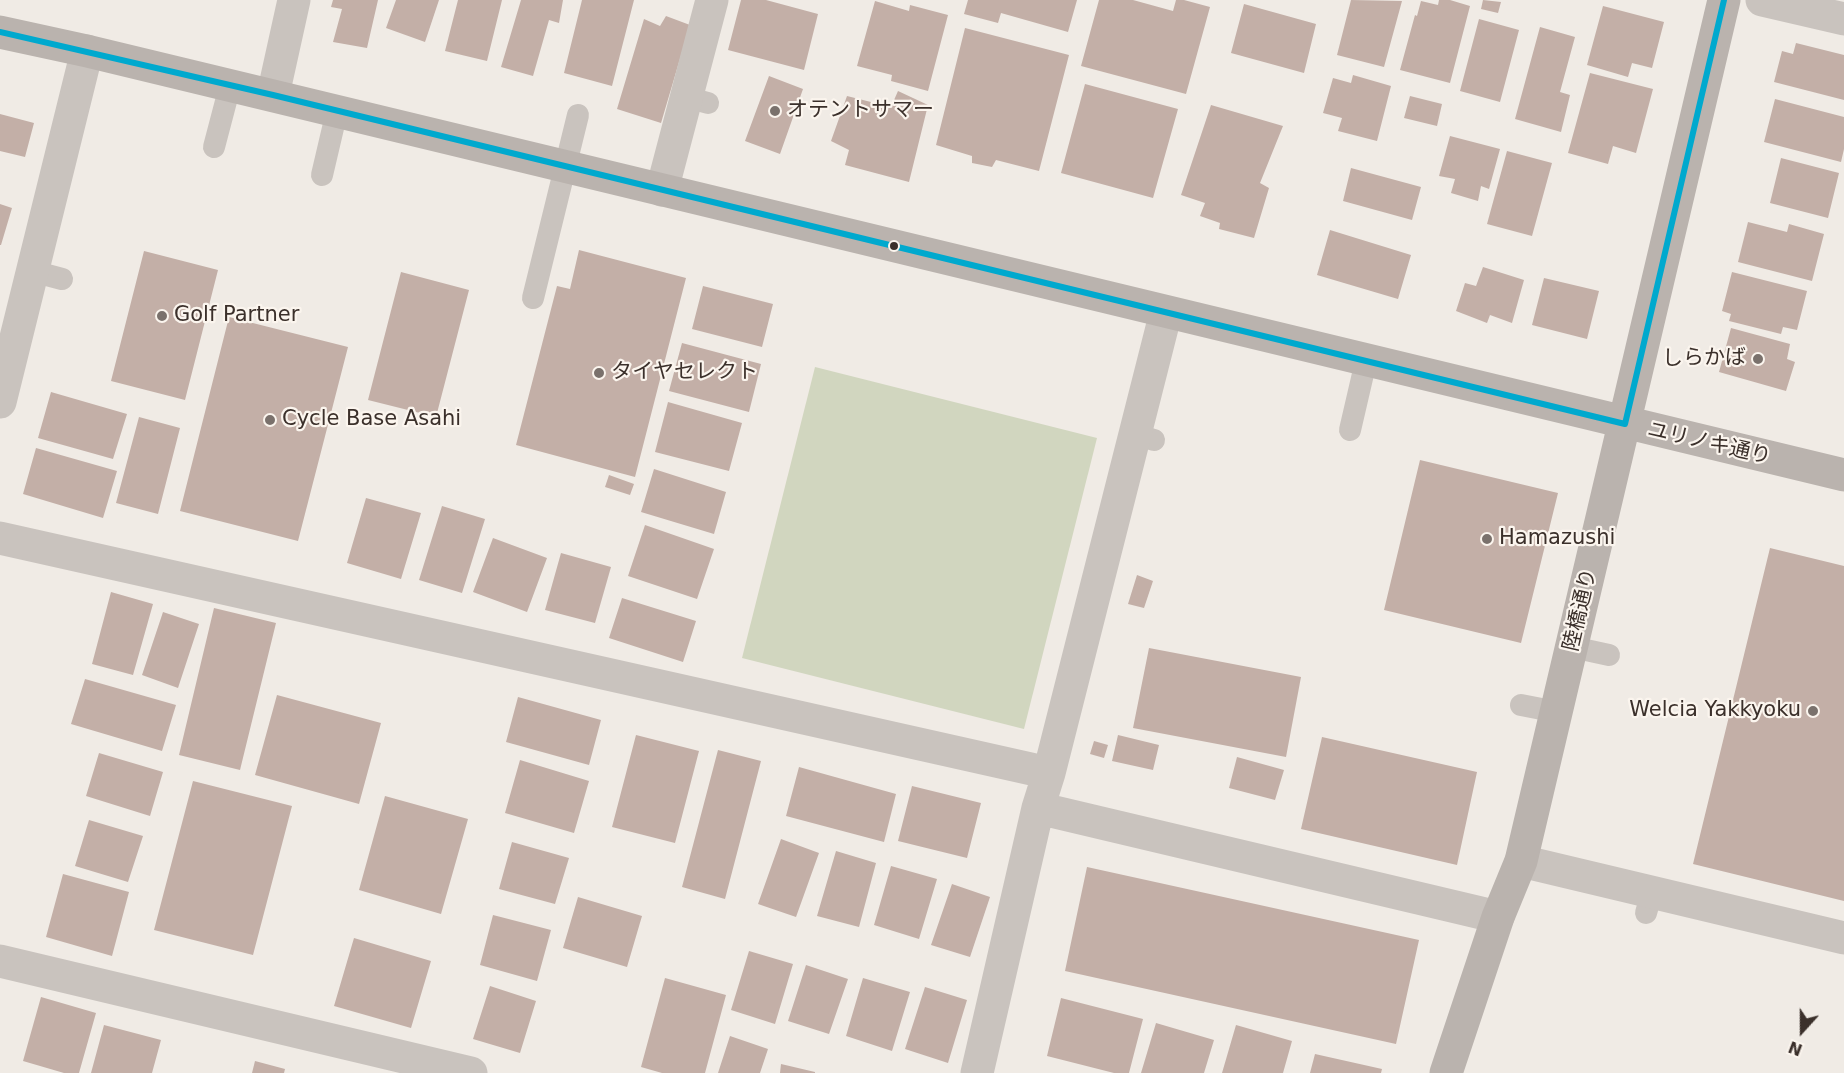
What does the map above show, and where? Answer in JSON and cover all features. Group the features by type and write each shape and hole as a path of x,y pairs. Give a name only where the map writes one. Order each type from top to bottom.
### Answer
{"street":[{"path":"273,95 294,0"},
{"path":"662,190 697,100 712,0"},
{"name":"陸橋通り","path":"1446,1073 1498,917 1521,861 1724,0"},
{"path":"1762,0 1844,19"},
{"name":"ユリノキ通り","path":"0,32 273,95 1625,424 1844,475"},
{"path":"0,402 47,275 87,51"},
{"path":"977,1073 1038,808 1144,437 1166,312"},
{"path":"0,538 1049,774"},
{"path":"1038,808 1498,917"},
{"path":"1521,861 1649,903 1844,939"},
{"path":"0,961 471,1073"}],"lane":[{"path":"214,147 230,86"},
{"path":"322,175 337,111"},
{"path":"533,298 578,115"},
{"path":"1350,430 1366,361"},
{"path":"1572,647 1609,655"},
{"path":"1521,705 1557,712"}],"green space":[{"path":"815,367 1097,438 1024,729 742,658"}],"building":[{"path":"333,0 378,0 367,48 333,42 342,9 331,7"},
{"path":"396,0 439,0 425,42 386,28"},
{"path":"458,0 502,0 487,61 445,51"},
{"path":"521,0 563,0 559,23 549,20 533,76 501,67"},
{"path":"582,0 634,0 612,86 564,73"},
{"path":"741,0 766,0 818,14 804,70 728,50"},
{"path":"968,0 1077,0 1068,32 1001,13 998,23 964,14"},
{"path":"1099,0 1133,0 1173,11 1176,0 1210,7 1186,94 1081,66"},
{"path":"1351,0 1402,1 1384,67 1337,55"},
{"path":"1439,0 1450,0 1470,6 1450,83 1400,70 1421,1 1438,5"},
{"path":"1483,0 1501,2 1498,13 1481,9"},
{"path":"875,1 909,11 910,5 948,15 928,91 891,81 892,75 857,66"},
{"path":"1244,4 1316,24 1304,73 1231,53"},
{"path":"1603,6 1664,22 1652,68 1632,63 1628,77 1587,65"},
{"path":"666,16 690,25 661,123 617,109 644,19 660,26"},
{"path":"1479,19 1519,30 1500,102 1460,91"},
{"path":"1540,27 1575,37 1560,92 1570,95 1561,132 1515,119"},
{"path":"965,28 1069,55 1039,171 996,160 992,167 972,163 972,156 936,145"},
{"path":"1796,43 1844,55 1844,100 1774,82 1782,51 1793,54"},
{"path":"1590,73 1653,89 1636,153 1613,146 1608,164 1568,153"},
{"path":"1353,75 1391,86 1377,141 1338,131 1342,118 1323,113 1333,78 1351,83"},
{"path":"769,76 803,89 780,154 745,141"},
{"path":"1085,84 1178,109 1153,198 1061,173"},
{"path":"898,91 928,105 909,182 845,165 849,150 831,141 847,96 891,107"},
{"path":"1410,96 1442,104 1437,126 1404,118"},
{"path":"1775,99 1844,117 1844,149 1841,162 1764,142"},
{"path":"1211,105 1283,126 1260,183 1269,188 1254,238 1219,229 1220,223 1200,216 1205,203 1181,195"},
{"path":"0,114 34,123 25,157 0,151"},
{"path":"1450,136 1500,149 1489,189 1481,186 1478,201 1451,193 1455,179 1439,176"},
{"path":"1507,151 1552,163 1532,236 1487,224"},
{"path":"1781,158 1839,173 1828,218 1770,203"},
{"path":"1351,168 1421,187 1412,220 1343,201"},
{"path":"0,204 12,208 1,245 0,245"},
{"path":"1748,222 1787,232 1789,224 1824,234 1812,281 1738,262"},
{"path":"1330,230 1411,255 1398,299 1317,275"},
{"path":"579,250 686,278 635,477 516,445 557,286 570,289"},
{"path":"144,251 218,270 185,400 111,381"},
{"path":"1483,267 1524,280 1512,323 1490,315 1487,323 1456,311 1465,283 1476,286"},
{"path":"401,272 469,290 436,417 368,400"},
{"path":"1732,272 1807,291 1797,330 1783,327 1781,334 1729,321 1731,314 1722,311"},
{"path":"1544,278 1599,291 1587,339 1532,325"},
{"path":"703,286 773,304 762,347 692,329"},
{"path":"229,317 348,347 298,541 180,511"},
{"path":"1731,328 1790,344 1787,359 1795,362 1786,391 1719,372"},
{"path":"682,343 761,364 749,412 669,391"},
{"path":"51,392 127,414 113,459 38,438"},
{"path":"668,402 742,423 729,471 655,452"},
{"path":"139,417 180,428 158,514 116,503"},
{"path":"36,448 117,471 103,518 23,494"},
{"path":"1420,460 1558,493 1521,643 1384,610"},
{"path":"654,469 726,492 714,534 641,512"},
{"path":"609,475 634,484 630,495 605,487"},
{"path":"366,498 421,513 401,579 347,563"},
{"path":"442,506 485,519 462,593 419,580"},
{"path":"645,525 714,549 697,599 628,576"},
{"path":"493,538 547,558 527,612 473,592"},
{"path":"1770,548 1844,566 1844,901 1693,864"},
{"path":"561,553 611,567 595,623 545,610"},
{"path":"1137,575 1153,581 1144,608 1128,604"},
{"path":"111,592 153,604 133,675 92,664"},
{"path":"622,598 696,621 683,662 609,638"},
{"path":"214,608 276,623 240,770 179,755"},
{"path":"163,612 199,624 178,688 142,675"},
{"path":"1149,648 1301,677 1286,757 1133,728"},
{"path":"85,679 176,705 162,751 71,724"},
{"path":"277,695 381,723 359,804 255,775"},
{"path":"518,697 601,720 589,765 506,742"},
{"path":"636,735 699,751 675,843 612,827"},
{"path":"1118,735 1159,745 1153,770 1112,761"},
{"path":"1322,737 1477,772 1457,865 1301,829"},
{"path":"1094,741 1108,745 1104,758 1090,754"},
{"path":"718,750 761,761 725,899 682,887"},
{"path":"99,753 163,772 150,816 86,796"},
{"path":"1237,757 1284,770 1275,800 1229,788"},
{"path":"520,760 589,781 574,833 505,813"},
{"path":"799,767 896,794 884,842 786,816"},
{"path":"193,781 292,806 253,955 154,930"},
{"path":"912,786 981,803 967,858 898,841"},
{"path":"385,796 468,819 441,914 359,890"},
{"path":"89,820 143,836 128,882 75,866"},
{"path":"781,839 819,853 796,917 758,904"},
{"path":"512,842 569,858 555,904 499,889"},
{"path":"836,851 876,863 859,927 817,916"},
{"path":"891,866 937,879 919,939 874,925"},
{"path":"1087,867 1419,940 1396,1044 1065,971"},
{"path":"63,874 129,892 112,956 46,937"},
{"path":"952,884 990,897 970,957 931,945"},
{"path":"578,897 642,916 627,967 563,948"},
{"path":"493,915 551,930 537,981 480,965"},
{"path":"354,938 431,961 411,1028 334,1006"},
{"path":"749,951 793,964 775,1024 731,1010"},
{"path":"806,965 848,979 829,1034 788,1021"},
{"path":"665,978 726,995 705,1073 662,1073 641,1067"},
{"path":"863,978 910,992 892,1051 846,1036"},
{"path":"490,986 536,1001 520,1053 473,1039"},
{"path":"925,987 967,1000 948,1063 905,1049"},
{"path":"41,997 96,1013 79,1073 64,1073 23,1061"},
{"path":"1061,998 1143,1019 1129,1073 1114,1073 1047,1056"},
{"path":"1156,1023 1214,1040 1204,1073 1141,1073"},
{"path":"104,1025 161,1040 152,1073 91,1073"},
{"path":"1236,1025 1292,1041 1283,1073 1222,1073"},
{"path":"730,1036 768,1049 760,1073 718,1073"},
{"path":"1315,1054 1382,1069 1381,1073 1310,1073"},
{"path":"255,1061 285,1069 284,1073 252,1073"},
{"path":"781,1064 815,1072 815,1073 780,1073"}],"transit line":[{"path":"1625,424 1724,0"},
{"path":"0,32 273,95 1625,424"}],"place":[{"name":"オテントサマー","path":"775,111"},
{"name":"Golf Partner","path":"162,316"},
{"name":"しらかば","path":"1758,359"},
{"name":"タイヤセレクト","path":"599,373"},
{"name":"Cycle Base Asahi","path":"270,420"},
{"name":"Hamazushi","path":"1487,539"},
{"name":"Welcia Yakkyoku","path":"1813,711"}]}
